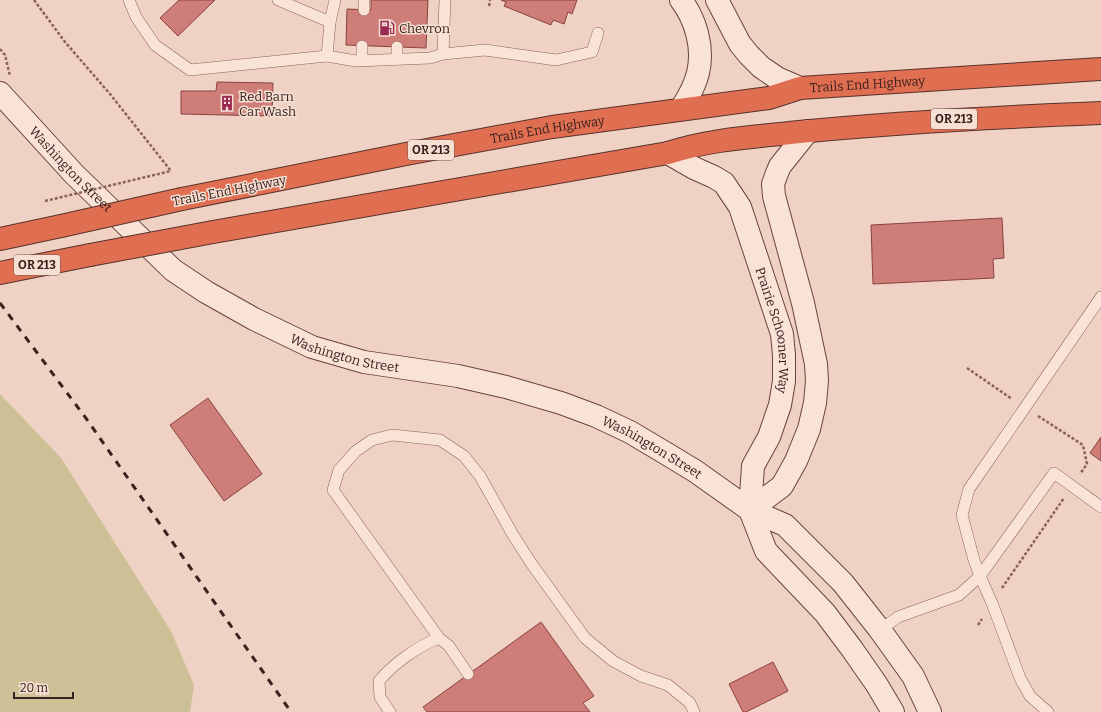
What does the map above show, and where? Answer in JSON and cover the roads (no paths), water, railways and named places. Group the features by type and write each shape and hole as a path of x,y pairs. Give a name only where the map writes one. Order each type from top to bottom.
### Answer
{"highway":[{"name":"Trails End Highway","path":"0,239 182,199 411,153 552,127 769,98 800,88 1101,69"},
{"name":"OR 213","path":"0,273 213,232 668,153 688,146 861,126 968,118 1101,113"}],"main road":[{"path":"681,0 687,9 699,40 700,59 698,73 692,89 681,109"},
{"path":"717,0 740,44 749,55 761,67 777,78 800,88"},
{"name":"Washington Street","path":"0,92 74,174 173,270 206,292 254,319 312,347 364,362 458,376 506,387 561,403 582,411 630,432 695,471 750,510 785,525 844,583 913,676 930,712"},
{"path":"808,132 780,166 773,184 774,196 803,303 812,343 816,364 817,381 815,403 809,429 796,462 782,486 750,510 766,551 825,613 877,685 892,712"},
{"name":"Prairie Schooner Way","path":"668,153 724,183 740,207 782,334 784,381 780,405 769,437 753,466 750,510"}],"lane":[{"path":"128,0 136,17 156,45 190,70 327,56 356,61 430,58 443,54 485,50 556,60 592,52 598,33"},
{"path":"278,0 330,22"},
{"path":"327,56 330,22 334,0"},
{"path":"443,54 445,0"},
{"path":"362,46 362,60"},
{"path":"397,47 397,59"},
{"path":"1048,712 1030,696 1020,678 974,560 962,515 969,489 1101,297"},
{"path":"468,674 449,646 439,638 333,490 339,470 356,451 372,440 392,435 440,440 464,456 480,476 513,536 585,638 613,661 641,676 668,685 690,703 694,712"},
{"path":"880,630 898,617 959,595 980,576 1054,473 1101,507"},
{"path":"390,712 380,697 379,681 387,671 427,643 439,638"}],"railway":[{"path":"0,303 88,421 291,712"}],"place":[{"name":"Chevron","path":"387,28"},
{"name":"Red Barn Car Wash","path":"227,103"}]}
